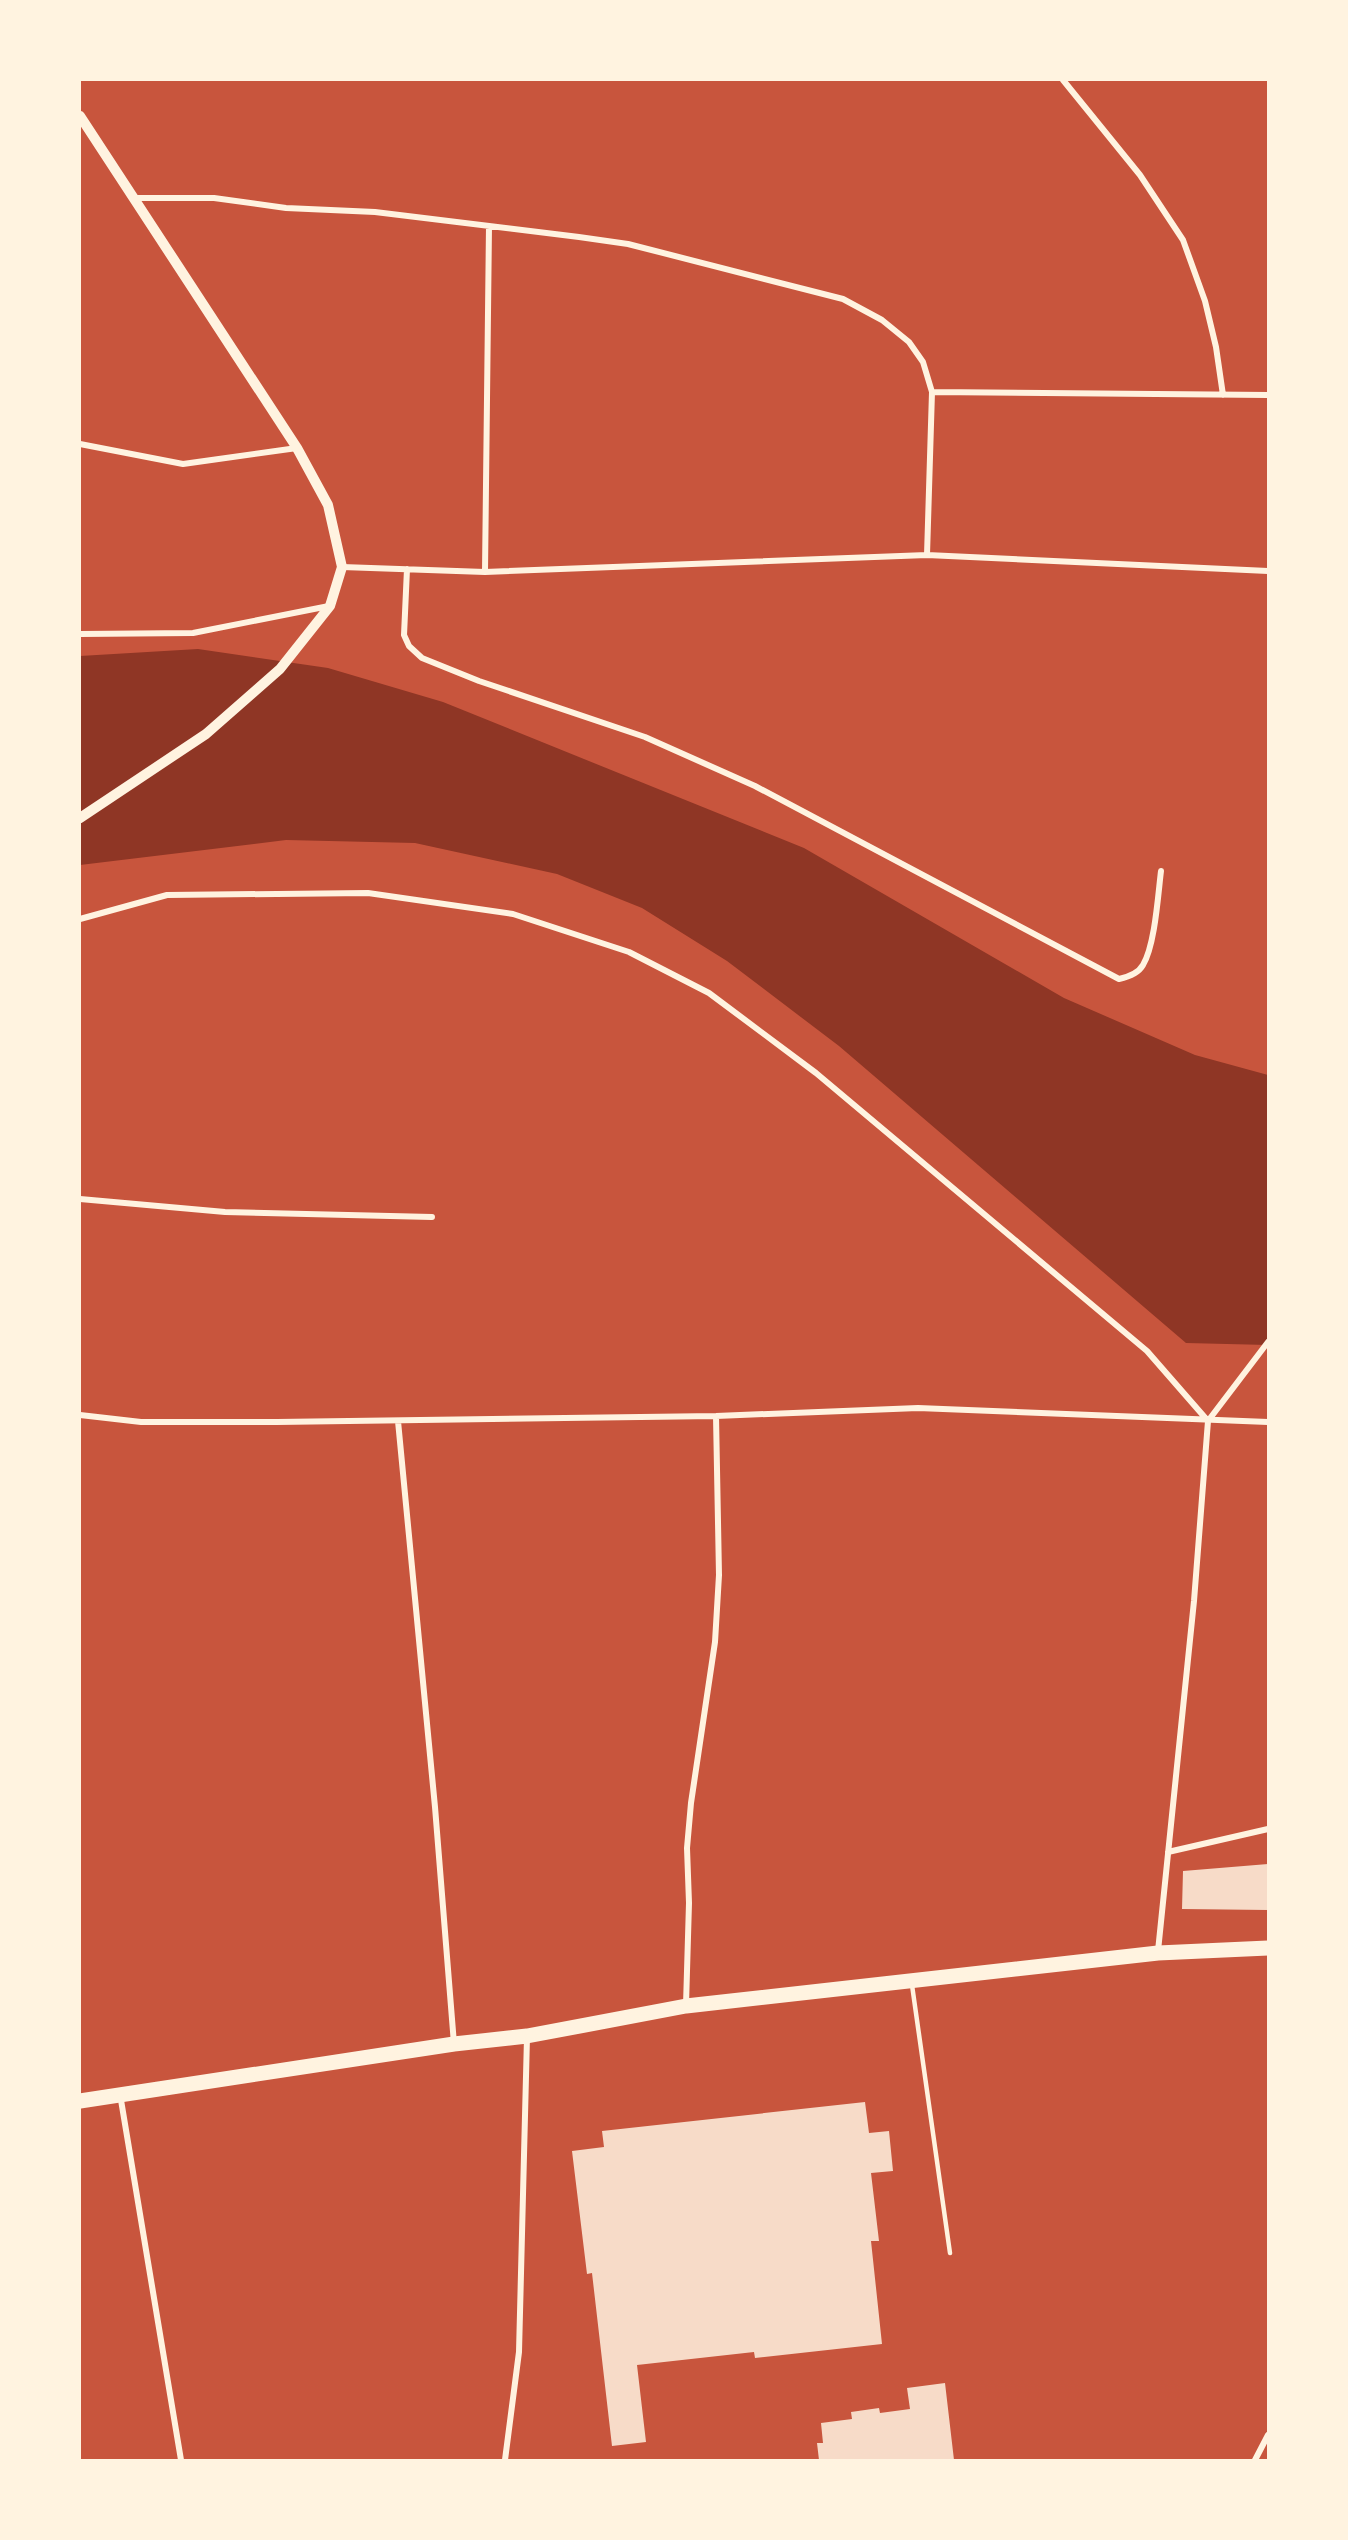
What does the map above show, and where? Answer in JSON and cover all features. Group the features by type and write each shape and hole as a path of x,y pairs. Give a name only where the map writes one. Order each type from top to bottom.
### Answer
{"main road":[{"path":"80,2101 454,2044 527,2036 686,2006 1158,1953 1269,1948"}],"street":[{"path":"1063,80 1140,175 1183,240 1205,301 1216,347 1223,395"},
{"path":"80,116 297,448 328,505 342,567 330,606 280,669 206,734 80,818"},
{"path":"133,198 214,198 286,208 375,212 628,244 843,299 882,320 909,342 923,362 932,392 927,555"},
{"path":"485,572 489,226"},
{"path":"932,392 1269,395"},
{"path":"80,444 183,464 297,448"},
{"path":"342,567 485,572 927,555 1269,571"},
{"path":"407,569 404,635 409,646 422,658 479,681 645,737 755,786 1119,979 1131,976 1143,965 1153,928 1161,871"},
{"path":"80,634 193,633 330,606"},
{"path":"80,919 167,895 368,893 513,915 629,952 709,993 816,1073 1147,1351 1208,1421"},
{"path":"80,1199 225,1212 432,1217"},
{"path":"1158,1953 1194,1601 1208,1421 1269,1342"},
{"path":"80,1415 141,1422 398,1421 716,1416 918,1407 1269,1422"},
{"path":"686,2006 689,1903 687,1848 691,1803 716,1642 719,1575 716,1416"},
{"path":"398,1421 434,1795 454,2044"},
{"path":"1168,1851 1269,1829"},
{"path":"504,2460 519,2352 527,2036"},
{"path":"120,2094 181,2460"},
{"path":"1255,2460 1269,2435"}],"lane":[{"path":"911,1979 950,2253"}],"shaded area":[{"path":"198,649 328,668 443,702 804,848 1064,998 1195,1055 1268,1075 1268,1345 1186,1343 839,1046 727,961 642,908 557,874 415,843 286,840 80,865 80,656"}],"building":[{"path":"1268,1864 1268,1910 1182,1909 1183,1871"},
{"path":"865,2102 869,2133 889,2131 893,2171 871,2173 879,2241 871,2241 882,2344 755,2358 754,2352 637,2365 646,2442 612,2446 592,2273 587,2274 572,2151 604,2147 602,2131"},
{"path":"945,2383 954,2460 819,2460 817,2443 823,2443 821,2423 852,2419 851,2412 879,2408 880,2413 910,2409 907,2388"}]}
